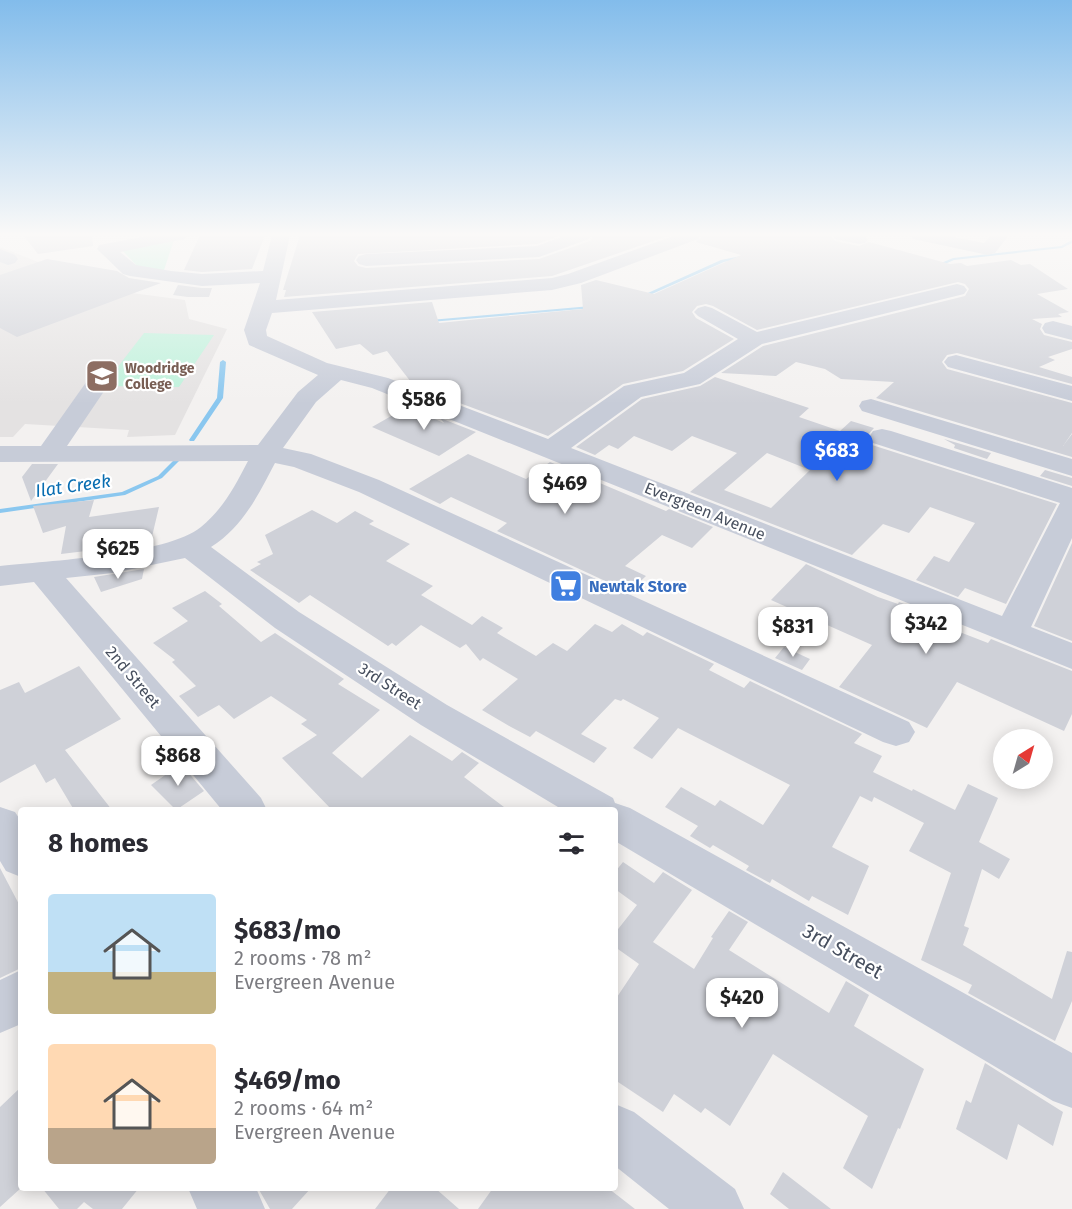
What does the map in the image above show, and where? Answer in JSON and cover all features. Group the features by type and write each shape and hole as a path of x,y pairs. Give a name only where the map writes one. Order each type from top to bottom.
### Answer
{"street":[{"path":"267,291 264,307 459,291"},
{"path":"363,291 363,299"},
{"path":"550,450 633,392 692,379 754,339 951,291"},
{"name":"Evergreen Avenue","path":"264,307 255,330 256,340 269,347 319,368 380,383 414,395 1072,657"},
{"path":"705,312 754,339"},
{"path":"956,362 1072,393"},
{"path":"0,481 107,369"},
{"path":"0,576 113,563 191,547 210,535 227,519 241,501 266,453 307,397 336,372"},
{"path":"871,405 1072,468"},
{"path":"882,437 1072,497"},
{"path":"24,454 266,453 301,460 369,486 896,732"},
{"path":"1011,633 1072,507"},
{"name":"3rd Street","path":"191,547 287,620 395,690 593,807"},
{"name":"2nd Street","path":"43,572 243,807"},
{"name":"3rd Street","path":"618,822 1072,1082"},
{"path":"0,824 18,853"},
{"path":"0,1009 18,996"},
{"path":"618,1133 716,1209"},
{"path":"219,1191 236,1209"}],"shaded area":[{"name":"Woodridge College","path":"0,291 120,291 185,300 189,319 227,329 175,435 127,437 129,430 25,424 13,437 0,437"}],"green space":[{"path":"144,333 214,335 179,387 103,386"}],"building":[{"path":"0,291 139,291 17,337 0,328"},
{"path":"175,291 211,291 209,297 173,295"},
{"path":"286,291 355,291 284,297"},
{"path":"582,291 643,291 654,294 660,291 919,291 757,330 713,306 706,304 697,306 692,312 696,318 734,339 683,371 623,384 548,436 414,386 387,351 373,355 360,344 336,349 312,312 432,302 439,323 583,309"},
{"path":"968,291 1053,291 1037,294 1069,312 1058,314 1062,317 1032,319 1042,324 1040,329 1044,335 1072,342 1072,349 1048,357 1055,360 1039,367 1072,377 1072,384 957,353 947,355 942,362 947,369 1072,403 1072,433 1063,446 1072,434 1072,457 876,398 894,382 841,379 825,369 796,362 776,376 721,373 763,346 965,296"},
{"path":"715,377 809,408 799,417 840,431 851,421 874,428 867,436 872,445 1057,504 1006,604 965,588 958,597 916,580 934,556 949,562 975,523 930,507 909,533 883,524 852,555 690,492 737,453 692,436 672,451 634,436 618,449 609,445 595,455 576,447 642,399 700,386","holes":["767,453 810,470 771,508 724,490"]},
{"path":"407,407 444,423 440,418 476,432 439,456 372,427"},
{"path":"944,439 991,453 987,459 954,448 955,445"},
{"path":"468,454 526,479 550,462 666,511 669,509 713,527 692,548 662,535 625,566 646,576 629,592 497,531 507,523 451,497 440,504 409,489"},
{"path":"32,464 58,464 31,501 22,477"},
{"path":"1045,470 1072,478 1072,486 1040,476"},
{"path":"94,500 89,517 159,507 150,545 86,555 86,551 61,554 66,526 43,533 33,506"},
{"path":"312,510 337,523 355,511 374,521 369,524 410,544 386,561 433,586 421,595 472,625 482,616 503,628 497,633 536,656 553,643 567,651 595,624 612,632 622,624 643,636 647,632 714,664 709,670 744,688 750,681 862,734 854,743 882,756 873,772 912,791 913,789 955,810 968,784 998,798 979,842 1010,859 999,879 982,869 964,926 969,928 963,945 1052,999 1067,951 1072,952 1072,1001 1055,1041 968,993 972,985 921,960 951,873 909,851 924,823 874,797 872,802 860,796 832,847 869,866 848,915 812,896 809,901 772,879 770,883 746,870 749,866 713,845 710,848 690,836 698,826 665,807 681,787 715,806 720,800 763,825 790,785 678,728 652,759 633,748 659,718 623,699 621,701 615,699 581,734 607,748 594,763 536,731 530,737 511,727 482,710 518,679 483,658 480,661 466,644 460,648 421,625 396,646 392,643 388,646 310,595 299,603 250,570 261,564 257,562 273,554 265,535"},
{"path":"1072,543 1072,641 1034,626"},
{"path":"806,564 878,597 898,604 899,602 942,619 939,624 988,643 991,639 1072,671 1072,714 1064,731 957,682 927,728 839,687 872,645 771,600"},
{"path":"144,569 142,579 101,592 94,577"},
{"path":"205,591 222,604 219,606 261,642 275,633 344,679 338,684 380,710 332,753 362,778 410,735 452,761 462,752 479,763 464,777 504,807 329,807 282,758 317,735 301,724 307,720 271,696 234,719 219,705 198,717 179,696 196,686 172,662 175,660 153,643 188,621 172,608"},
{"path":"784,647 810,659 802,670 775,658"},
{"path":"79,666 121,719 65,750 110,807 72,807 55,778 46,783 35,764 0,783 0,690 19,682 25,693"},
{"path":"181,764 204,791 180,807 173,807 151,785"},
{"path":"623,862 654,883 663,872 692,890 653,942 694,969 713,938 711,937 729,911 748,922 729,950 829,1013 846,981 869,995 854,1026 924,1069 900,1129 898,1128 872,1189 843,1168 868,1116 773,1054 730,1126 705,1108 701,1113 674,1094 663,1112 618,1082 618,996 639,964 618,949 618,929 637,905 618,891 618,868"},
{"path":"0,868 18,902 18,969 0,978"},
{"path":"985,1063 1063,1112 1053,1146 1018,1124 1007,1160 956,1129 966,1100 971,1103"},
{"path":"18,1090 18,1191 0,1207 0,1107"},
{"path":"783,1172 831,1209 789,1209 770,1194"},
{"path":"44,1191 137,1191 122,1209 93,1209 84,1202 77,1209 59,1209"},
{"path":"260,1191 308,1191 292,1209 270,1209"},
{"path":"389,1191 438,1191 459,1209 375,1209"},
{"path":"491,1191 612,1191 635,1209 478,1209"}],"waterway":[{"name":"Ilat Creek","path":"641,297 654,291"},
{"name":"Ilat Creek","path":"430,321 591,307"},
{"name":"Ilat Creek","path":"192,440 220,398 223,362"},
{"name":"Ilat Creek","path":"0,511 123,494 160,477 176,461"}],"place":[{"name":"Woodridge College","path":"102,376"},
{"name":"Newtak Store","path":"566,586"}]}
